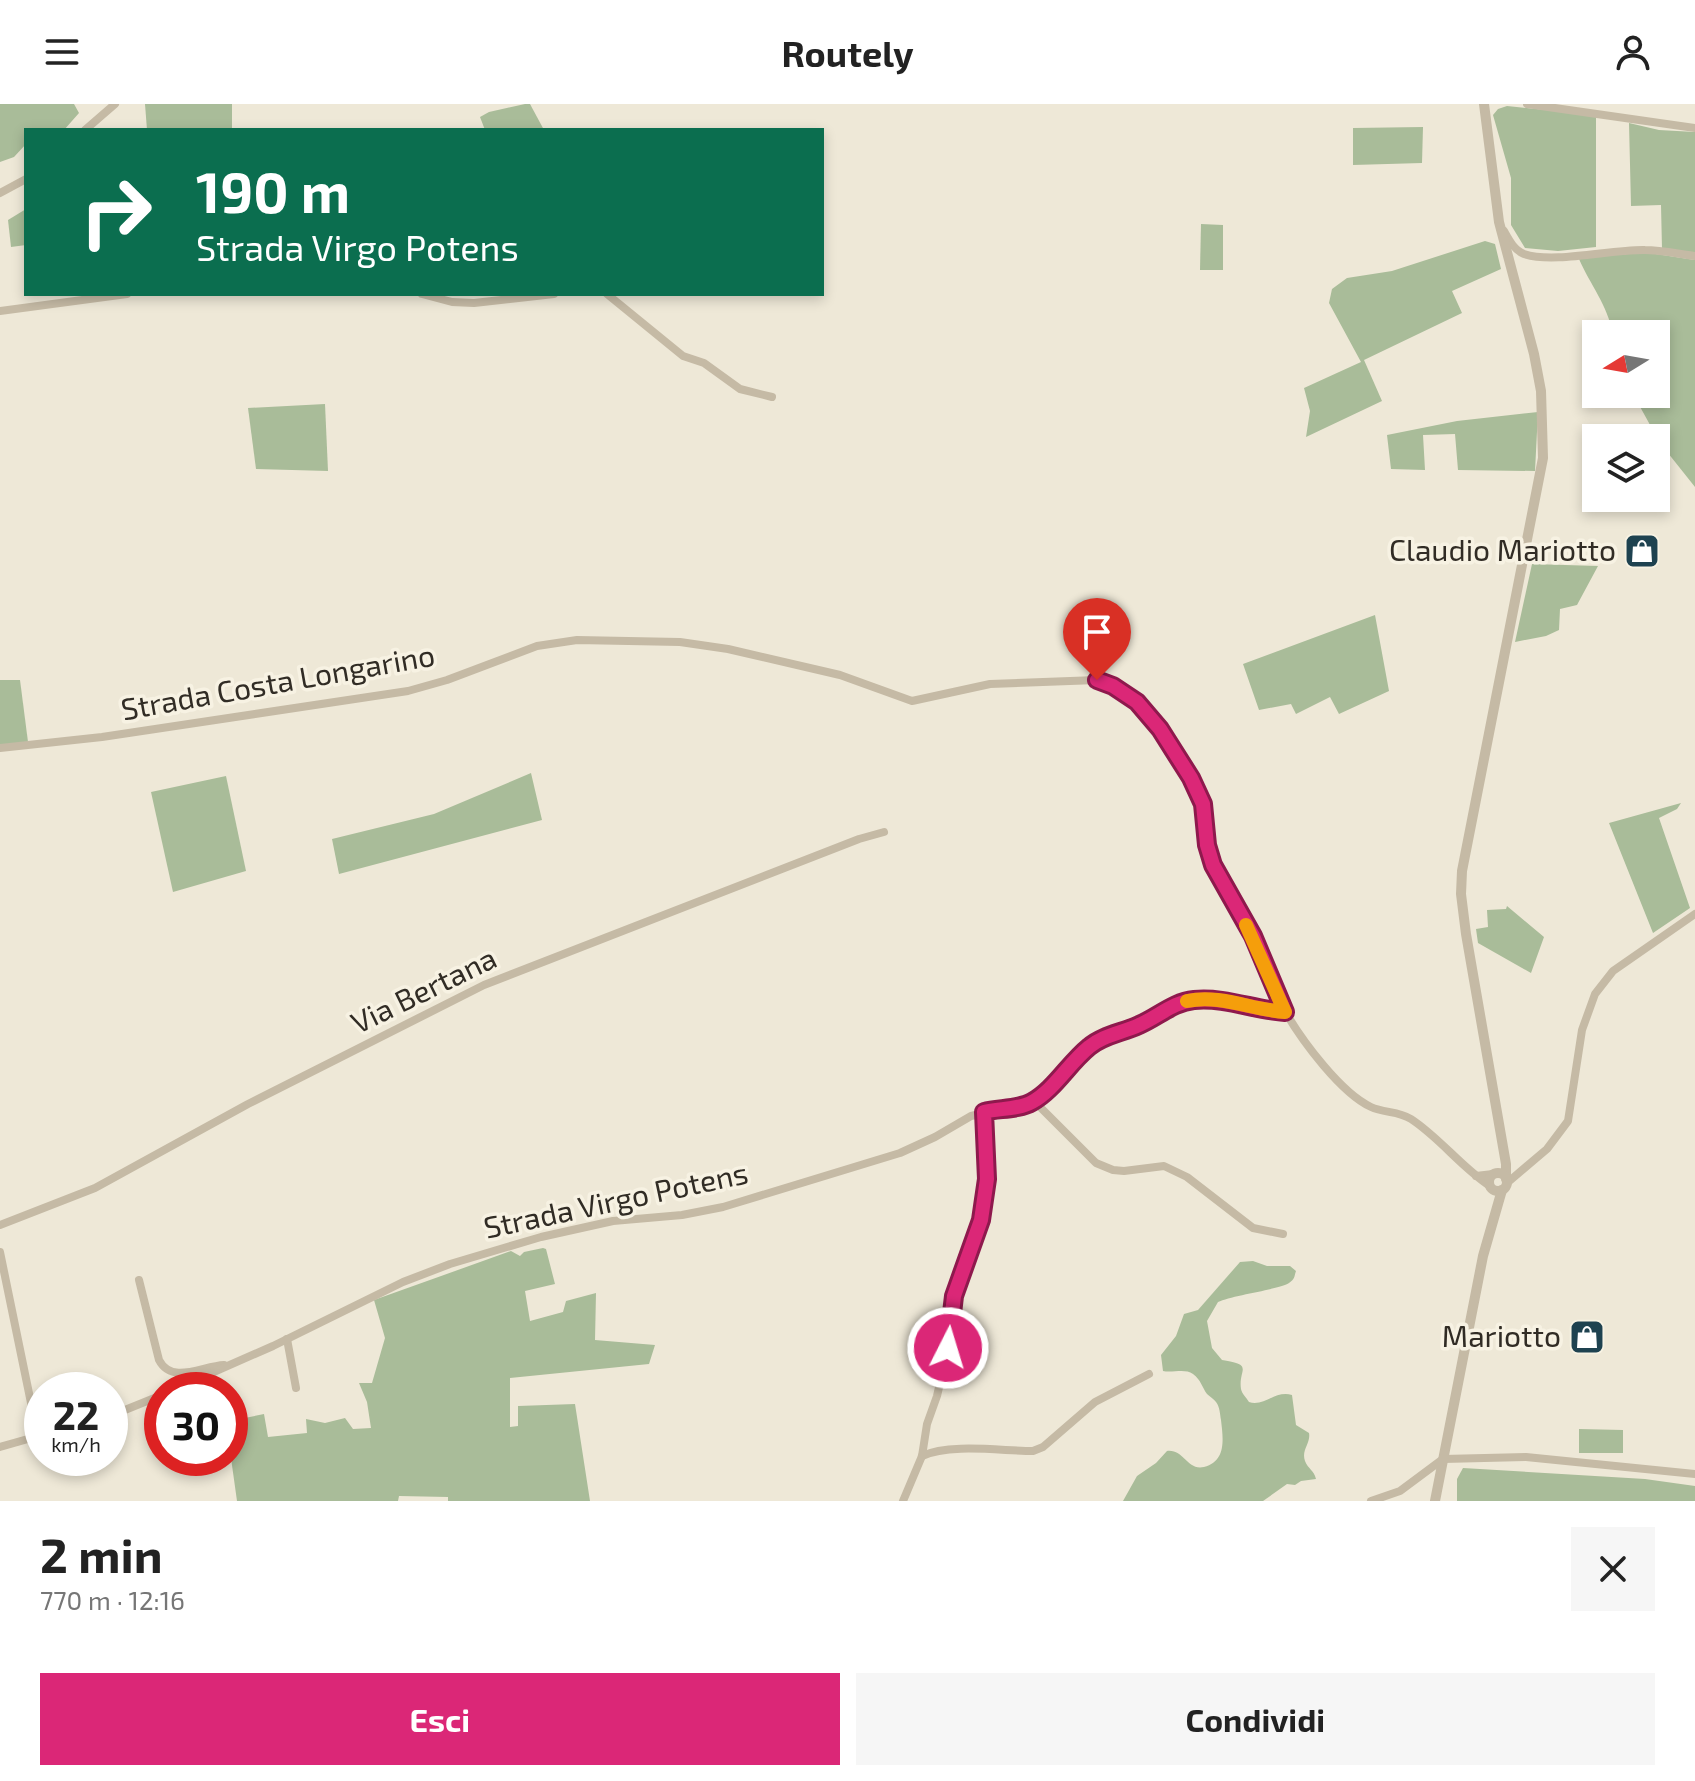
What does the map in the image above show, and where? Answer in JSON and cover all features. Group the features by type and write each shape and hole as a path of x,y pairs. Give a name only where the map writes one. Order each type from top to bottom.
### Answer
{"street":[{"path":"87,128 115,104"},
{"path":"1435,1501 1494,1212 1502,1140 1466,934 1461,894 1462,871 1543,458 1544,421 1534,354 1499,222 1484,104"},
{"path":"1527,104 1695,128"},
{"path":"0,193 24,180"},
{"path":"1499,222 1512,245 1521,253 1531,255 1645,250 1695,256"},
{"path":"0,311 112,296"},
{"path":"430,296 452,302 474,303 536,296"},
{"path":"609,296 683,356 704,363 740,389 772,397"},
{"name":"Strada Costa Longarino","path":"0,748 102,737 408,691 447,680 537,646 577,640 680,642 728,649 840,675 912,701 990,684 1097,680 1113,686 1137,702 1160,729 1191,778 1203,804 1207,845 1213,865 1253,936 1285,1012 1333,1077 1370,1107 1402,1114 1413,1120 1475,1176 1499,1185"},
{"name":"Via Bertana","path":"0,1225 95,1188 248,1104 484,985 884,832"},
{"path":"1499,1185 1547,1149 1568,1121 1582,1030 1595,994 1613,971 1695,914"},
{"path":"1283,1234 1253,1228 1187,1177 1164,1166 1124,1171 1096,1163 1034,1101 1086,1049 1102,1038 1140,1025 1172,1006 1191,1000 1211,999 1285,1012"},
{"name":"Strada Virgo Potens","path":"213,1372 381,1292 450,1264 541,1237 613,1221 682,1215 723,1207 900,1153 971,1116 1034,1101"},
{"path":"903,1501 922,1456 927,1424 948,1348 954,1296 981,1220 987,1179 984,1112"},
{"path":"1494,1174 1502,1140"},
{"path":"1475,1176 1504,1175 1499,1185"},
{"path":"0,1252 26,1372"},
{"path":"139,1280 159,1360 166,1371 177,1374 229,1365"},
{"path":"287,1339 296,1388"},
{"path":"922,1456 955,1450 1033,1451 1043,1447 1095,1402 1149,1374"},
{"path":"0,1447 24,1440"},
{"path":"1371,1501 1400,1491 1443,1459 1526,1457 1695,1474"}],"green space":[{"path":"0,104 74,104 79,113 66,128 24,128 24,146 14,157 0,162"},
{"path":"145,104 232,104 232,128 147,128"},
{"path":"530,104 543,128 484,128 480,117 489,112"},
{"path":"1507,106 1596,115 1596,247 1558,251 1525,248 1511,225 1511,178 1493,115"},
{"path":"1629,123 1659,130 1695,132 1695,253 1662,249 1661,205 1631,206"},
{"path":"1423,127 1422,163 1353,165 1353,128"},
{"path":"24,210 24,245 11,247 8,220"},
{"path":"1201,224 1223,225 1223,270 1200,270"},
{"path":"1485,241 1495,244 1501,269 1452,291 1462,313 1364,360 1382,401 1306,437 1310,411 1304,388 1361,362 1329,303 1332,289 1347,278 1392,271"},
{"path":"1618,254 1656,254 1695,260 1695,487 1670,456 1670,424 1650,424 1641,408 1670,408 1670,320 1609,320 1579,259"},
{"path":"325,404 328,471 256,469 248,408"},
{"path":"1538,412 1535,471 1458,470 1455,434 1423,435 1425,470 1391,469 1387,435 1457,421"},
{"path":"1532,564 1598,566 1577,605 1560,609 1559,630 1515,642"},
{"path":"1375,615 1389,691 1339,714 1330,697 1296,714 1291,704 1259,710 1243,664"},
{"path":"0,680 20,680 28,742 0,745"},
{"path":"531,773 542,820 339,874 332,839 434,814"},
{"path":"226,776 246,871 173,892 151,792"},
{"path":"1681,803 1677,809 1659,818 1690,908 1653,933 1609,823"},
{"path":"1507,906 1544,937 1531,973 1478,943 1476,929 1488,927 1487,910 1506,909"},
{"path":"546,1249 555,1284 525,1291 530,1321 563,1312 566,1301 596,1293 595,1340 655,1345 649,1364 510,1378 510,1427 518,1426 518,1406 575,1404 590,1501 448,1501 448,1497 399,1496 398,1501 237,1501 234,1476 248,1476 248,1417 264,1414 268,1437 307,1433 306,1419 325,1423 345,1418 353,1429 371,1428 367,1402 359,1383 372,1383 385,1338 374,1300 511,1251 520,1256 524,1252"},
{"path":"1253,1261 1267,1266 1290,1266 1296,1271 1294,1278 1284,1285 1218,1302 1207,1321 1212,1348 1222,1360 1242,1366 1241,1389 1249,1402 1292,1395 1296,1425 1309,1433 1304,1457 1316,1479 1287,1484 1263,1501 1123,1501 1137,1476 1167,1451 1178,1453 1198,1467 1217,1460 1222,1448 1222,1434 1217,1404 1193,1374 1163,1371 1161,1355 1176,1336 1184,1314 1198,1310 1240,1262"},
{"path":"1579,1429 1623,1430 1623,1453 1579,1453"},
{"path":"1463,1468 1645,1479 1695,1486 1695,1501 1457,1501 1457,1479"}],"slow traffic":[{"path":"1187,1001 1211,999 1285,1012 1246,925"}],"place":[{"name":"Claudio Mariotto","path":"1642,551"},
{"name":"Mariotto","path":"1587,1337"}],"route":[{"path":"948,1348 954,1296 981,1220 987,1179 984,1112 1034,1101 1086,1049 1102,1038 1140,1025 1172,1006 1191,1000 1211,999 1285,1012 1253,936 1213,865 1207,845 1203,804 1191,778 1160,729 1137,702 1113,686 1097,680"}]}
